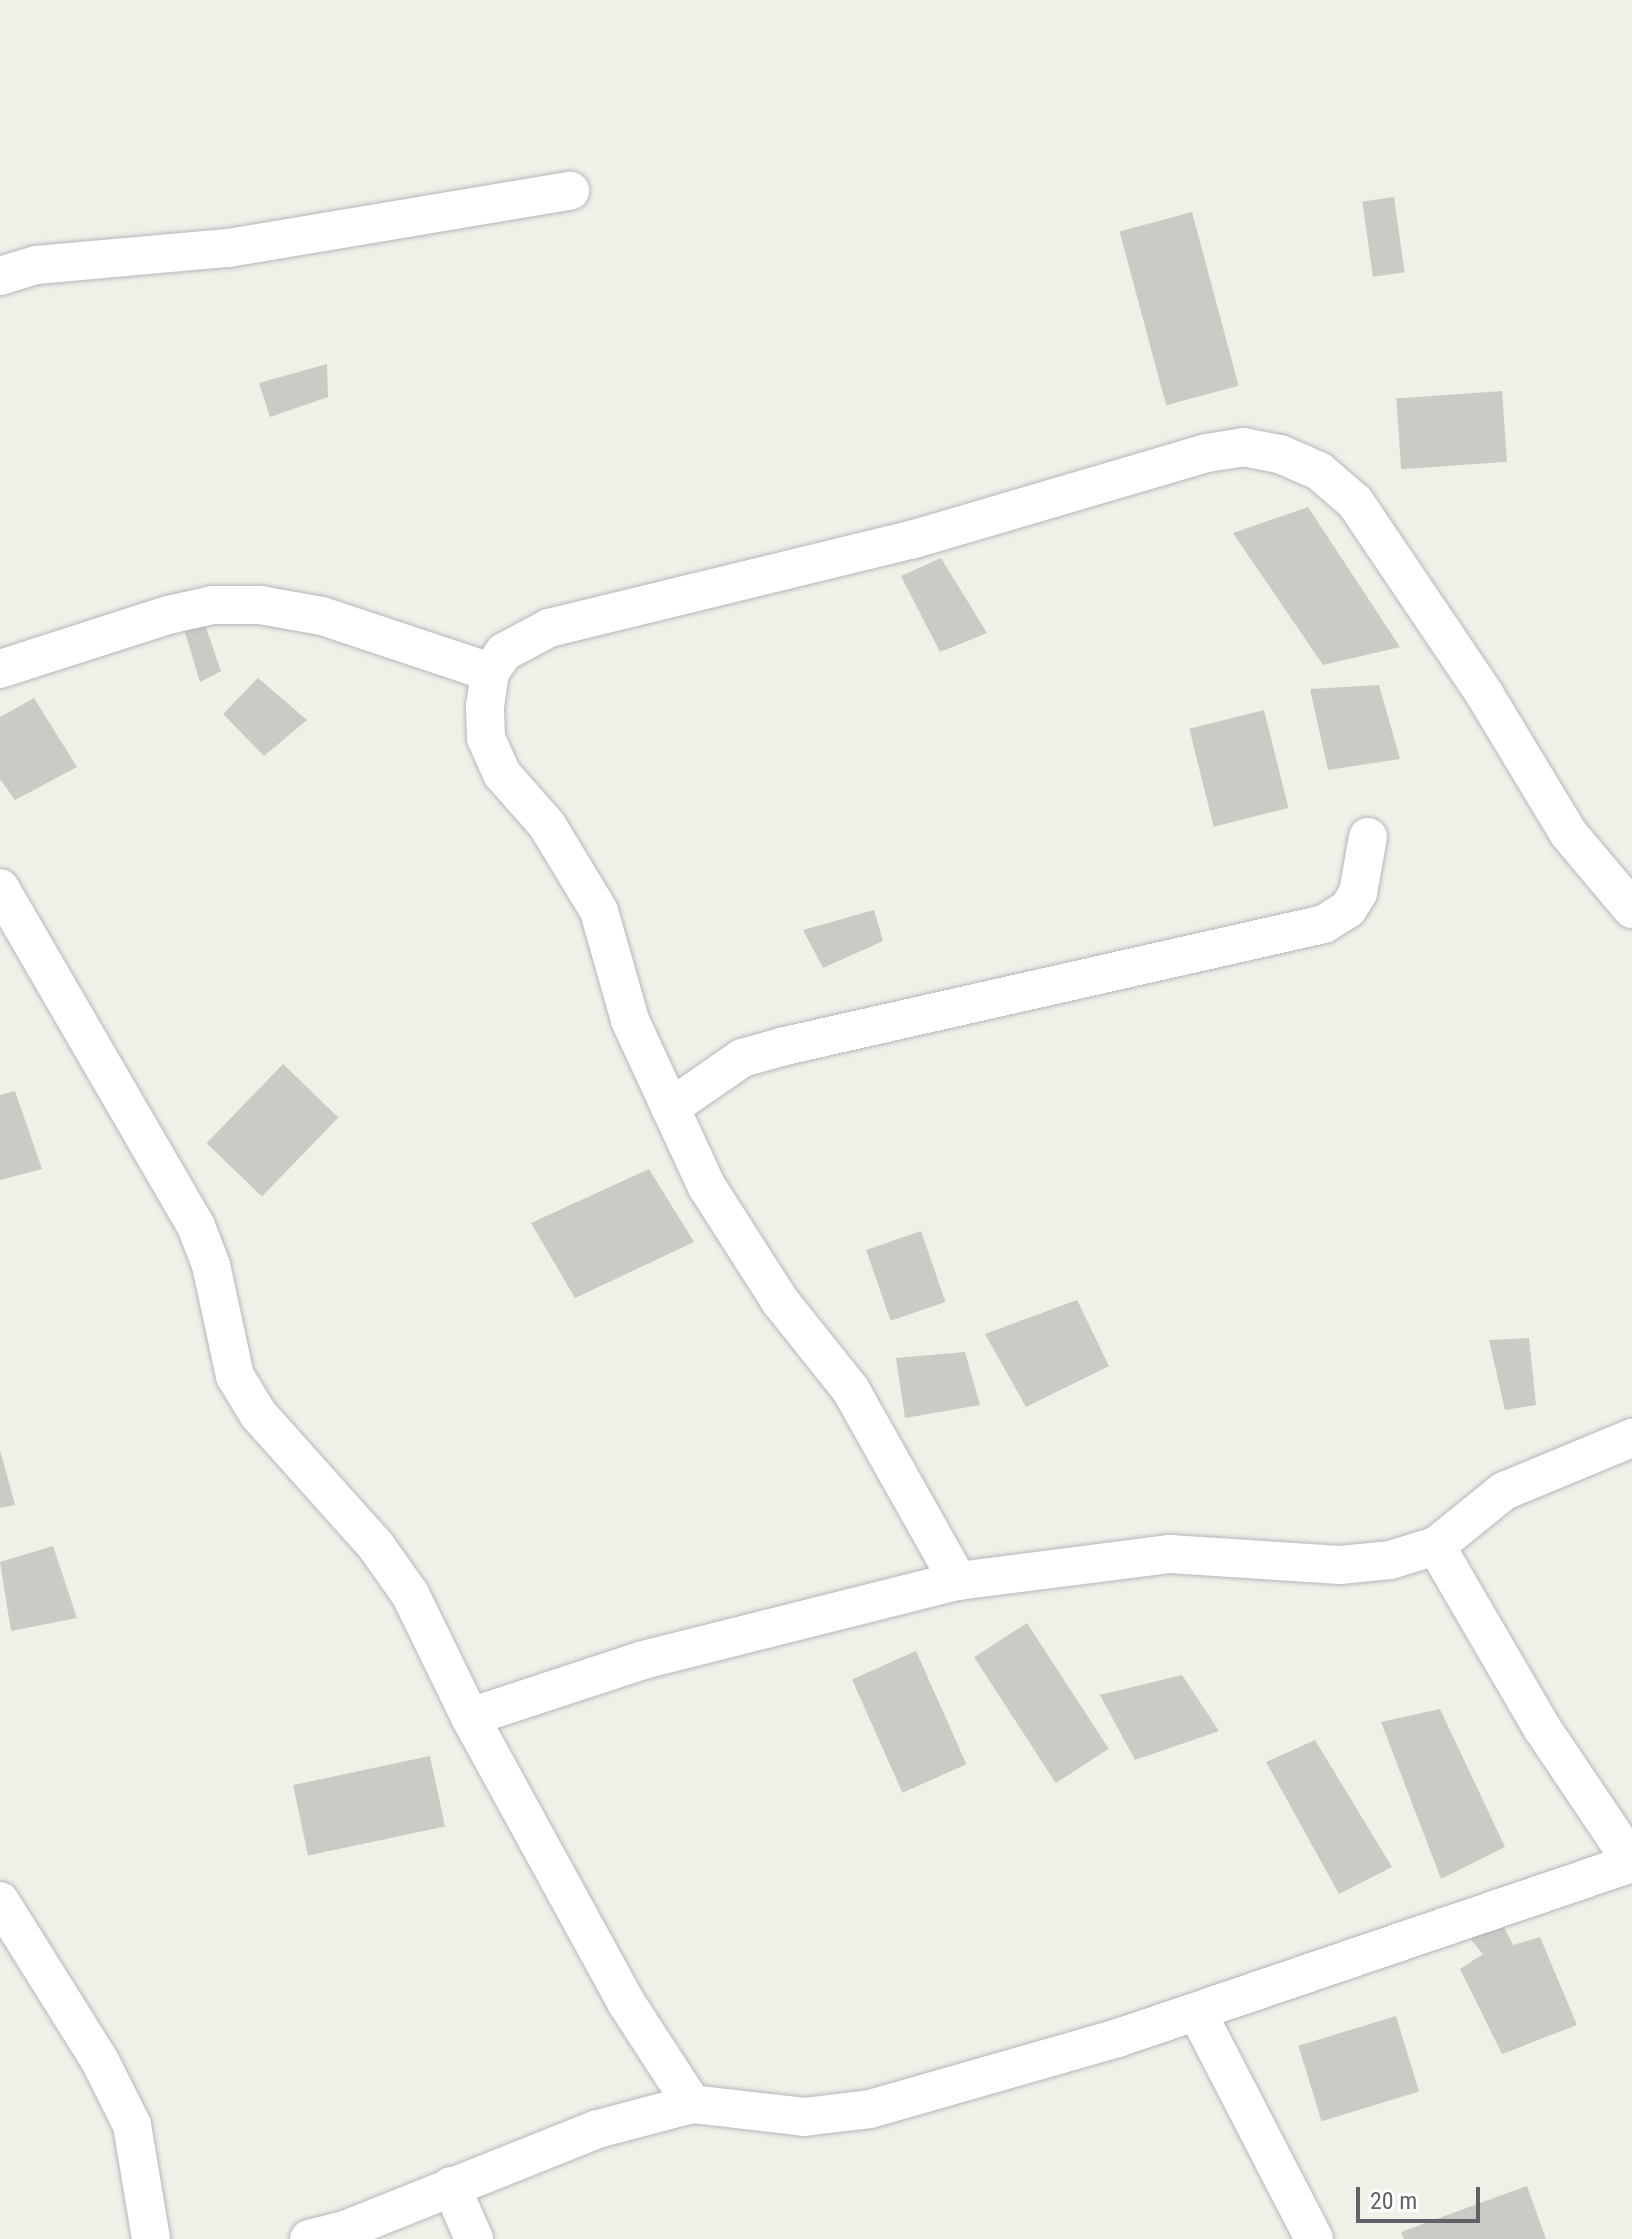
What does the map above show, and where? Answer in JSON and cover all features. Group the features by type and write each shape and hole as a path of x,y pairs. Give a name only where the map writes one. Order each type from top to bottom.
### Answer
{"street":[{"path":"0,276 36,265 228,248 570,191"},
{"path":"958,1581 851,1390 780,1301 707,1187 630,1020 599,911 547,825 502,774 486,738 490,672 504,652 549,628 911,540 1207,453 1243,447 1280,454 1319,471 1355,502 1485,695 1569,834 1632,909"},
{"path":"0,669 168,615 213,605 260,605 322,616 490,672"},
{"path":"670,1108 742,1058 756,1054 1324,924 1348,909 1358,893 1368,837"},
{"path":"0,888 196,1226 211,1265 235,1376 258,1414 376,1546 410,1594 470,1717 627,2004 692,2104"},
{"path":"470,1717 643,1660 958,1581 1170,1554 1340,1565 1390,1560 1436,1546 1504,1491 1632,1438"},
{"path":"309,2239 598,2129 692,2104 804,2117 870,2109 1197,2012 1632,1862 1542,1728 1436,1546"},
{"path":"0,1901 100,2061 132,2125 151,2239"},
{"path":"1197,2012 1314,2239"},
{"path":"451,2186 474,2239"}],"building":[{"path":"1394,197 1405,272 1373,277 1362,201"},
{"path":"1192,212 1239,386 1166,405 1120,231"},
{"path":"327,364 328,397 270,417 259,383"},
{"path":"1502,391 1507,462 1401,469 1396,398"},
{"path":"1308,507 1400,647 1323,665 1233,533"},
{"path":"941,558 987,633 940,652 901,576"},
{"path":"204,622 221,671 200,682 184,629"},
{"path":"258,678 307,720 264,756 223,714"},
{"path":"1379,685 1400,759 1328,770 1310,689"},
{"path":"34,698 77,767 15,800 0,779 0,717"},
{"path":"1264,710 1288,808 1214,827 1189,729"},
{"path":"874,910 883,941 823,968 803,930"},
{"path":"283,1064 338,1117 262,1197 207,1143"},
{"path":"15,1091 42,1169 0,1180 0,1095"},
{"path":"649,1169 694,1242 575,1298 531,1223"},
{"path":"921,1231 945,1302 891,1321 866,1250"},
{"path":"1077,1300 1109,1366 1026,1407 985,1334"},
{"path":"1529,1338 1536,1405 1505,1410 1489,1340"},
{"path":"965,1352 980,1405 905,1418 896,1358"},
{"path":"0,1450 15,1505 0,1508"},
{"path":"53,1546 77,1618 11,1631 0,1562"},
{"path":"1027,1623 1109,1749 1056,1783 974,1657"},
{"path":"916,1651 966,1764 902,1793 852,1679"},
{"path":"1182,1675 1219,1731 1135,1760 1100,1695"},
{"path":"1440,1709 1505,1847 1441,1879 1381,1722"},
{"path":"1315,1740 1392,1867 1339,1894 1266,1762"},
{"path":"430,1756 445,1826 308,1856 293,1785"},
{"path":"1502,1923 1513,1945 1540,1937 1577,2025 1502,2054 1460,1969 1483,1954 1468,1936"},
{"path":"1396,2016 1419,2092 1322,2121 1298,2046"},
{"path":"1527,2186 1546,2239 1404,2239 1401,2232"}]}
